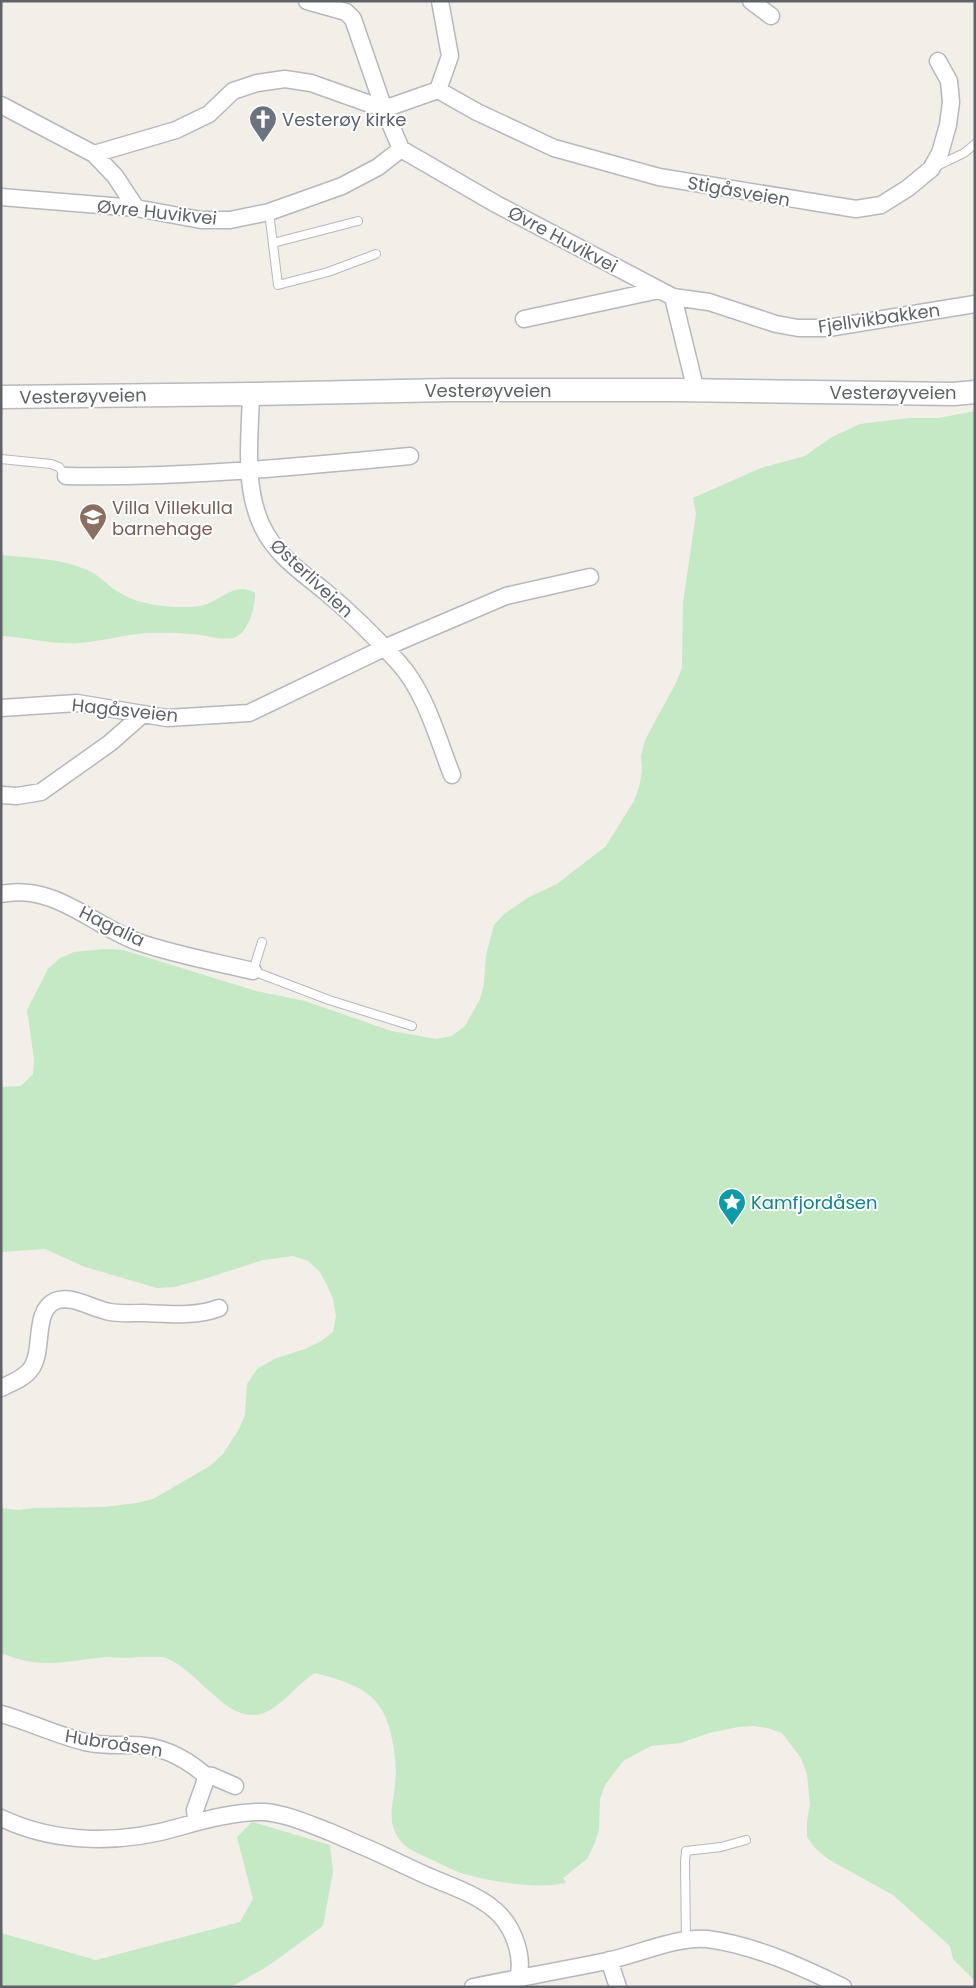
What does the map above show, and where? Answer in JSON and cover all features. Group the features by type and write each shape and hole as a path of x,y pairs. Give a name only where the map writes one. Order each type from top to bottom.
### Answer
{"main road":[{"name":"Vesterøyveien","path":"1,397 449,390 954,394 975,392"}],"street":[{"path":"307,1 346,12 353,19 384,109 401,149"},
{"path":"94,154 176,130 209,114 233,90 257,83 285,79 311,83 384,109 438,90 450,56 440,1"},
{"path":"751,1 772,16"},
{"name":"Stigåsveien","path":"438,90 477,112 554,148 659,177 856,209 881,205 908,188 931,169 940,153 948,125 951,102 949,81 938,61"},
{"path":"1,105 94,154 115,176 136,208"},
{"name":"Øvre Huvikvei","path":"1,198 136,208 201,220 230,220 269,212 342,186 378,168 401,149 496,204 666,294"},
{"path":"524,319 666,294 696,391"},
{"name":"Fjellvikbakken","path":"666,294 709,302 776,324 798,328 828,328 975,304"},
{"name":"Østerliveien","path":"251,394 250,471 255,509 270,542 302,574 349,612 399,663 423,699 452,775"},
{"path":"66,476 120,477 250,471 410,456"},
{"path":"384,648 506,596 590,577"},
{"name":"Hagåsveien","path":"1,708 77,703 168,718 249,713 384,648"},
{"path":"1,795 17,796 41,792 110,743 143,714"},
{"name":"Hagalia","path":"1,894 32,892 53,898 114,932 138,942 253,971"},
{"path":"1,1388 22,1377 36,1361 43,1314 55,1302 72,1299 111,1312 191,1315 219,1308"},
{"name":"Hubroåsen","path":"1,1714 21,1719 51,1733 103,1746 133,1745 164,1750 190,1762 205,1775 235,1786"},
{"path":"196,1821 195,1810 200,1790 205,1782 205,1775"},
{"path":"1,1818 30,1830 66,1837 101,1839 136,1837 196,1821 264,1812 287,1817 352,1841 472,1895 492,1908 507,1924 512,1933 521,1968 518,1978"},
{"path":"473,1987 609,1960 686,1940 706,1939 752,1950 803,1967 842,1987"},
{"path":"609,1960 618,1987"}],"lane":[{"path":"931,169 964,153 975,144"},
{"path":"269,212 278,285 328,272 376,254"},
{"path":"273,243 358,221"},
{"path":"1,459 51,464 59,467 66,476"},
{"path":"262,942 253,971 329,1000 412,1026"},
{"path":"686,1940 686,1851 721,1847 746,1840"}],"green space":[{"path":"975,411 975,1981 953,1959 950,1946 893,1895 828,1859 816,1849 807,1837 810,1805 807,1774 801,1758 782,1733 753,1726 738,1727 709,1733 681,1743 651,1746 623,1761 605,1785 600,1799 599,1830 587,1859 563,1878 566,1883 555,1885 519,1884 494,1881 461,1873 415,1852 401,1842 395,1832 392,1821 396,1767 388,1723 375,1701 366,1693 344,1681 315,1673 278,1705 262,1714 254,1715 243,1714 220,1701 188,1672 166,1658 106,1657 41,1663 1,1653 1,1508 19,1510 103,1507 153,1499 210,1466 223,1454 239,1429 245,1415 247,1384 257,1369 274,1359 305,1349 321,1341 333,1332 336,1316 333,1299 319,1271 308,1261 293,1256 263,1260 174,1287 157,1288 85,1267 45,1249 1,1252 1,1087 21,1086 33,1074 34,1059 27,1010 48,969 60,958 74,952 105,949 123,950 256,991 305,1001 391,1031 436,1039 452,1036 465,1026 480,999 484,984 486,955 494,925 504,914 529,897 557,884 606,846 634,801 642,772 641,756 645,740 677,681 682,667 683,603 696,514 693,498 761,468 805,456 832,437 860,424 909,418 939,418"},
{"path":"1,555 45,559 77,566 95,574 122,594 150,604 173,607 199,606 242,589 255,593 254,605 244,630 232,638 196,634 151,633 68,643 1,636"},
{"path":"252,1822 330,1845 333,1872 323,1926 268,1966 231,1987 1,1987 1,1933 96,1960 240,1922 253,1899 237,1837"}],"place":[{"name":"Vesterøy kirke","path":"263,143"},
{"name":"Villa Villekulla barnehage","path":"93,541"},
{"name":"Kamfjordåsen","path":"732,1226"}]}
